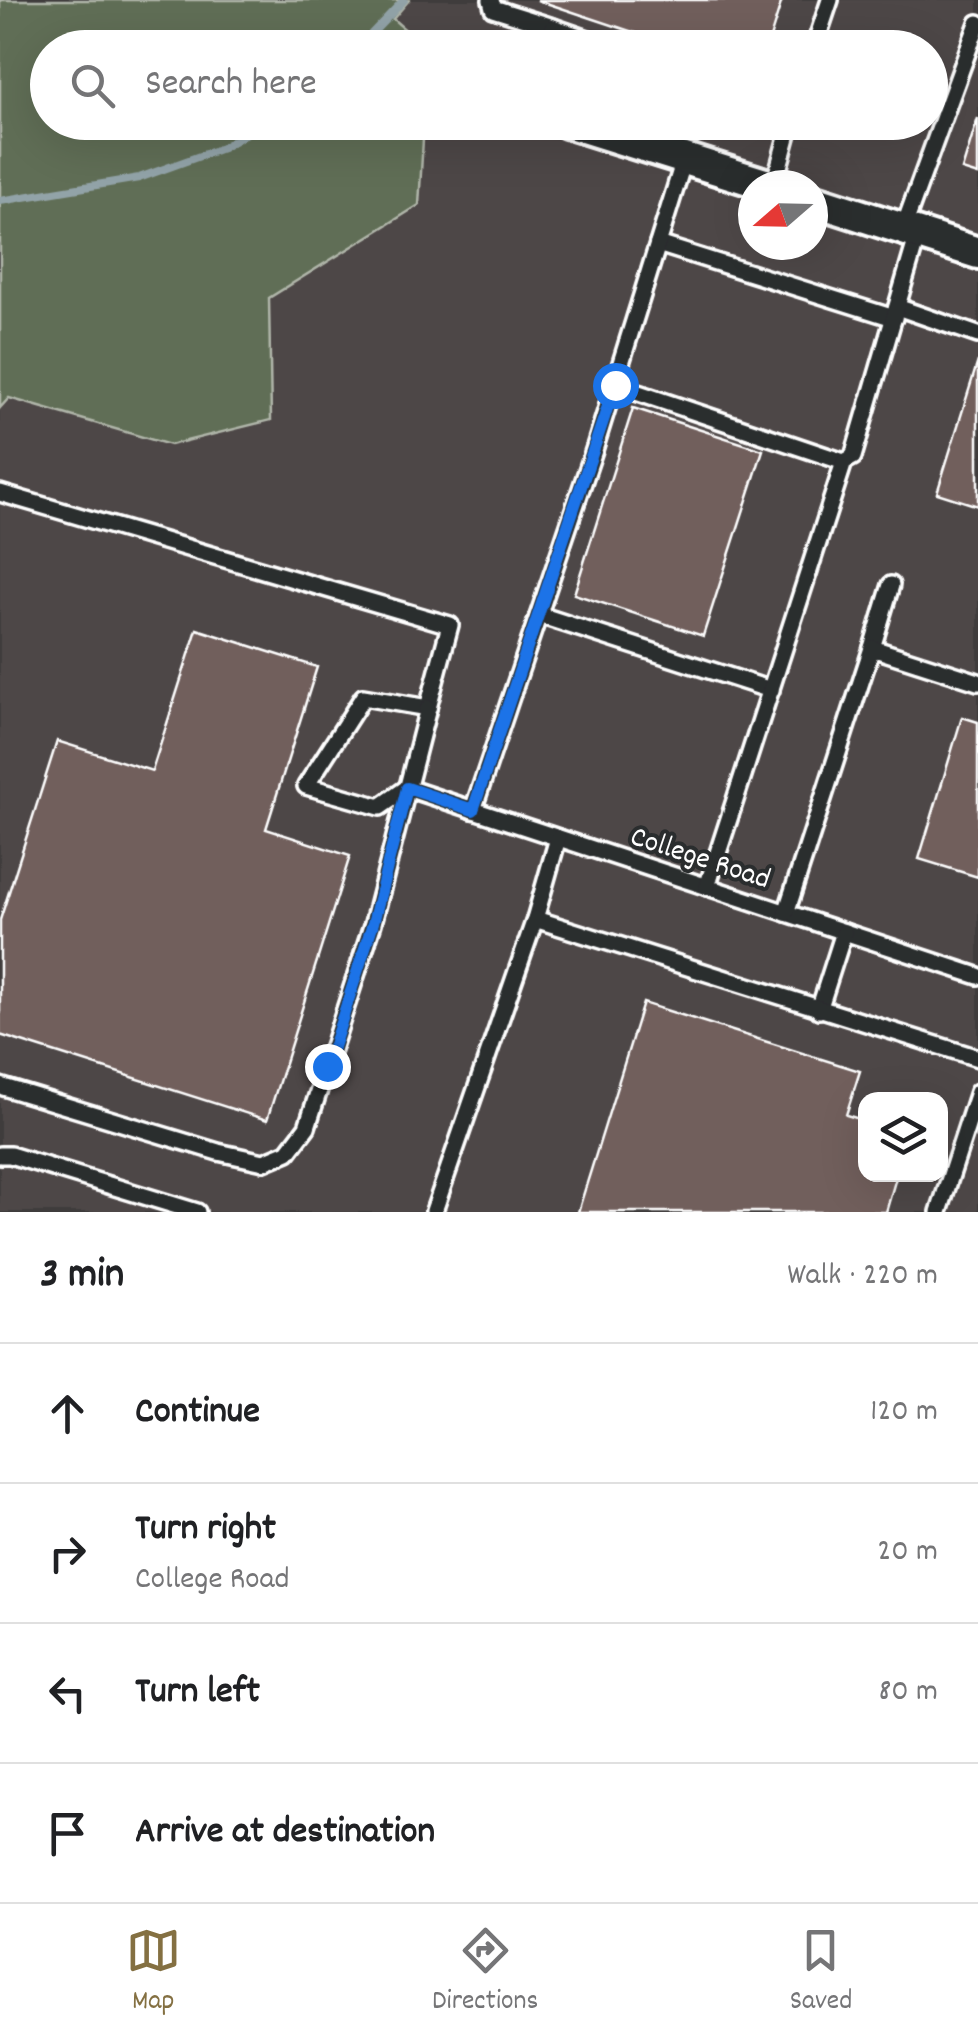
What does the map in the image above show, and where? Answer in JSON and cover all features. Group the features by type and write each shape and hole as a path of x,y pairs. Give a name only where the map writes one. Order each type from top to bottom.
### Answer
{"street":[{"path":"622,140 738,176"},
{"path":"828,205 978,253"}],"lane":[{"path":"491,0 493,8 559,30"},
{"path":"820,30 830,0"},
{"path":"948,116 978,22"},
{"path":"776,170 785,140"},
{"path":"707,888 844,462 852,457 895,312 911,232 940,140"},
{"path":"473,810 615,385 684,160"},
{"path":"658,244 978,335"},
{"path":"615,385 844,462"},
{"path":"0,493 450,625 373,923 307,1127 288,1152 264,1162 218,1152 0,1086"},
{"path":"786,914 891,585"},
{"path":"539,615 771,690"},
{"path":"872,648 978,682"},
{"path":"407,788 380,807 306,786 364,697 428,708"},
{"name":"College Road","path":"407,788 978,976"},
{"path":"434,1211 535,919 558,838"},
{"path":"535,919 978,1058"},
{"path":"819,1010 844,932"},
{"path":"939,1212 978,1092"},
{"path":"0,1154 197,1212"}],"shaded area":[{"path":"409,0 978,0 978,1212 0,1212 0,408 9,398 170,445 269,298 419,205 423,140 948,140 948,30 406,30 393,18"}],"green space":[{"path":"0,0 409,0 393,19 406,30 30,30 30,140 423,140 419,205 269,298 271,420 170,445 9,398 0,408"}],"building":[{"path":"537,0 782,0 773,30 627,30"},
{"path":"978,118 978,175 962,170"},
{"path":"978,361 978,506 937,493"},
{"path":"633,408 763,450 703,636 574,594"},
{"path":"197,629 317,667 266,829 350,856 267,1120 0,1035 0,920 57,741 152,771"},
{"path":"962,717 978,722 978,877 919,859"},
{"path":"643,1003 860,1071 846,1115 858,1119 858,1182 895,1182 886,1212 578,1212"}],"waterway":[{"path":"375,30 404,0"},
{"path":"0,201 139,178 235,140"}],"route":[{"path":"327,1066 373,923 407,788 473,810 615,385"}]}
